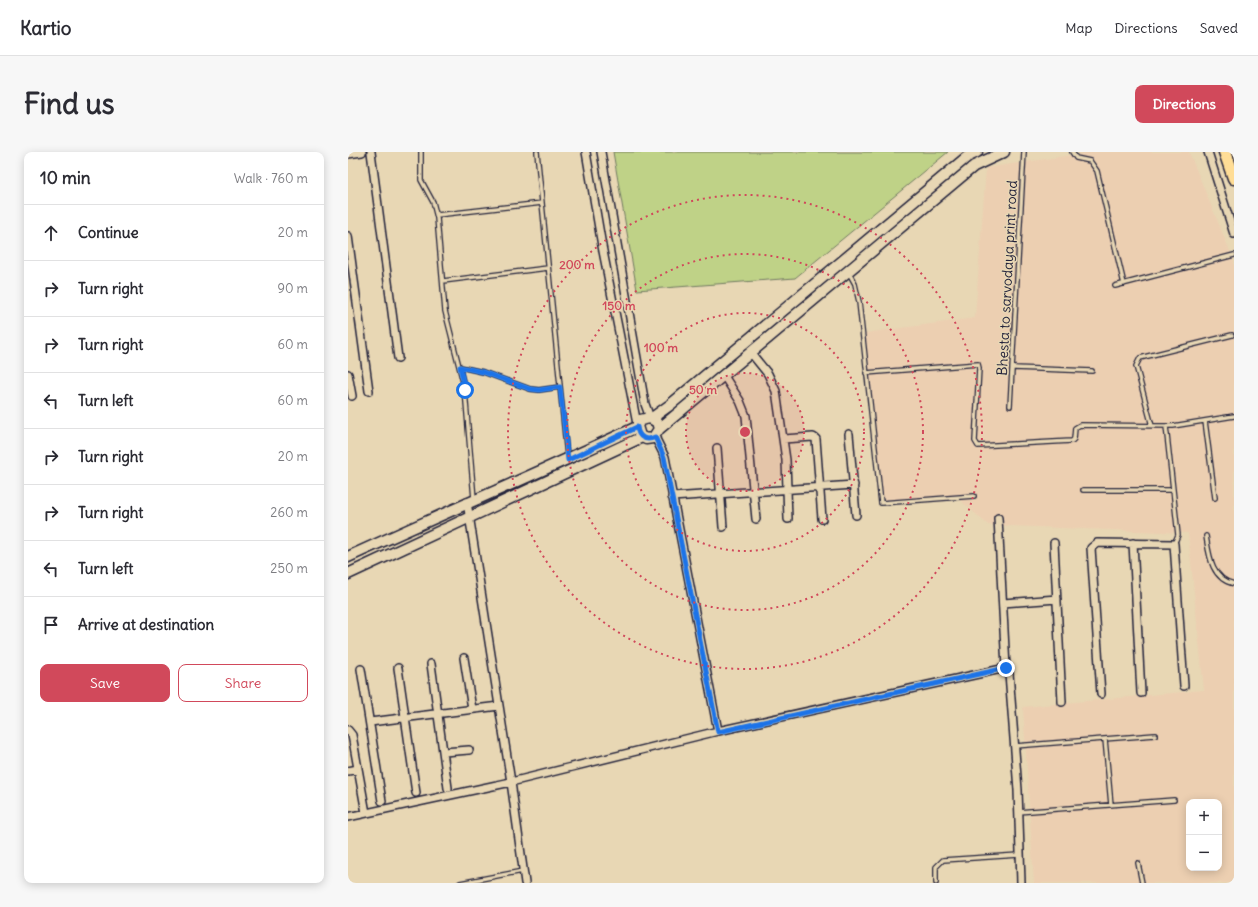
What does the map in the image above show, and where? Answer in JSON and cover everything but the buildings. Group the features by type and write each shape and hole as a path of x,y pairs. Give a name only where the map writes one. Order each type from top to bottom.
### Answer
{"highway":[{"path":"1225,152 1234,178"}],"main road":[{"path":"977,152 967,157 670,405 651,418 640,420 637,426 638,433 642,437 650,439 974,166 1004,152"},
{"path":"651,418 657,422 657,433"},
{"path":"348,557 470,501 568,460 637,426"},
{"path":"348,574 642,437"}],"street":[{"path":"348,154 359,152"},
{"path":"371,152 398,358"},
{"path":"586,152 602,246 637,426"},
{"path":"601,152 645,404 651,418"},
{"path":"1208,152 1234,234"},
{"path":"348,236 350,266 369,391"},
{"path":"752,353 773,382 783,439 788,519"},
{"path":"348,374 352,396"},
{"path":"724,376 744,408 756,519"},
{"path":"657,433 664,457 718,732"},
{"path":"849,434 856,515"},
{"path":"783,439 813,437 816,439 822,519"},
{"path":"717,448 723,527"},
{"path":"672,497 854,486"},
{"path":"470,501 470,517 525,883"},
{"path":"998,518 1004,603 1006,668 1009,674 1014,746 1021,883"},
{"path":"1054,543 1062,702"},
{"path":"1101,694 1091,548 1096,543 1174,544 1184,686"},
{"path":"1133,543 1141,692"},
{"path":"1004,603 1057,599"},
{"path":"464,658 472,709"},
{"path":"431,664 448,788"},
{"path":"398,668 416,793"},
{"path":"348,817 511,782 718,732 1006,668"},
{"path":"361,669 382,801"},
{"path":"370,722 499,706"},
{"path":"348,730 352,735 366,813"},
{"path":"444,752 469,750"},
{"path":"348,771 358,769"}],"lane":[{"path":"421,152 421,180 433,202 437,215 447,324 460,367 465,390 470,501"},
{"path":"537,152 568,460"},
{"name":"Bhesta to sarvodaya print road","path":"1010,406 1014,368 1024,152"},
{"path":"1072,152 1076,158 1090,161 1097,170 1124,284"},
{"path":"437,215 542,203"},
{"path":"1114,286 1234,255"},
{"path":"443,281 548,268"},
{"path":"848,272 857,293 881,503 974,496"},
{"path":"1152,426 1136,366 1140,358 1232,335"},
{"path":"866,373 978,364 975,441 978,446 1072,441 1074,439 1075,428 1080,425 1166,426 1234,416"},
{"path":"460,367 483,372 530,389 539,390 560,387"},
{"path":"1014,368 1092,371"},
{"path":"1205,421 1215,498"},
{"path":"1166,426 1178,535 1174,544"},
{"path":"1083,490 1173,490"},
{"path":"1206,536 1214,570 1221,577 1234,584"},
{"path":"1014,746 1155,735"},
{"path":"1105,739 1111,805"},
{"path":"1018,812 1174,800"},
{"path":"936,883 936,867 942,860 1019,855"},
{"path":"1138,863 1142,883"},
{"path":"460,883 523,871"}],"shaded area":[{"path":"1091,152 1189,152 1234,261 1234,883 1034,883 1023,707 1204,690 1188,533 988,525 960,500 884,504 865,333 975,318 986,168"}],"green space":[{"path":"613,152 948,152 795,278 637,290"}],"route":[{"path":"465,390 460,367 483,372 530,389 539,390 560,387 568,460 637,427 638,433 643,438 650,439 655,437 662,449 664,457 718,732 1006,668"}]}
